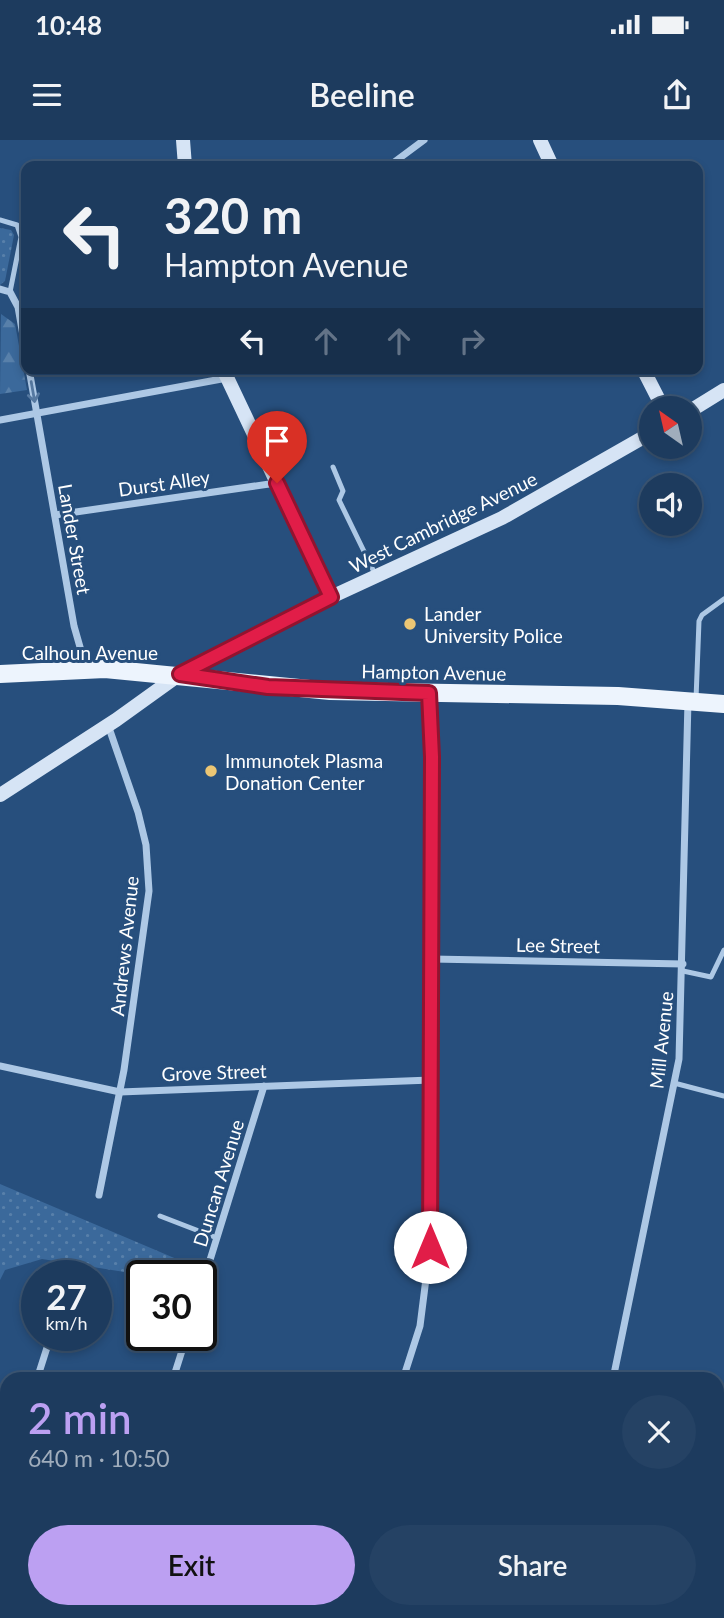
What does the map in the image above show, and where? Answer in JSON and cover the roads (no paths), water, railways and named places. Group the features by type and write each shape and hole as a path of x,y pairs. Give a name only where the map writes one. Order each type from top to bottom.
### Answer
{"main road":[{"path":"183,140 185,161"},
{"path":"540,140 550,161"},
{"path":"225,375 331,597"},
{"path":"646,375 657,396"},
{"path":"702,406 721,398"},
{"name":"West Cambridge Avenue","path":"0,795 108,725 180,674 331,597 523,507 639,440"},
{"name":"Calhoun Avenue","path":"0,674 87,669 180,674"},
{"name":"Hampton Avenue","path":"180,674 268,687 692,700 724,704"}],"street":[{"path":"395,161 424,140"},
{"path":"0,289 10,292 21,318"},
{"name":"Lander Street","path":"30,375 74,626 87,669"},
{"path":"0,420 220,375"},
{"name":"Durst Alley","path":"55,515 277,483"},
{"path":"406,1372 421,1326 429,1275 432,757 429,693"},
{"name":"Mill Avenue","path":"614,1372 674,1083 681,1029 692,700"},
{"name":"Andrews Avenue","path":"99,1195 120,1092 147,907 149,873 138,811 108,725"},
{"name":"Lee Street","path":"432,959 683,968"},
{"name":"Grove Street","path":"0,1066 120,1092 431,1080"},
{"name":"Duncan Avenue","path":"210,1260 264,1086"},
{"path":"39,1372 46,1351"},
{"path":"175,1372 182,1351"}],"lane":[{"path":"0,219 17,225 21,237 10,292"},
{"path":"332,467 343,491 339,500 377,577"},
{"path":"692,700 699,621 702,615 724,599"},
{"path":"683,968 711,976 724,950"},
{"path":"674,1083 724,1096"},
{"path":"160,1216 217,1238"}],"place":[{"name":"Lander University Police","path":"410,624"},
{"name":"Immunotek Plasma Donation Center","path":"211,771"}]}
